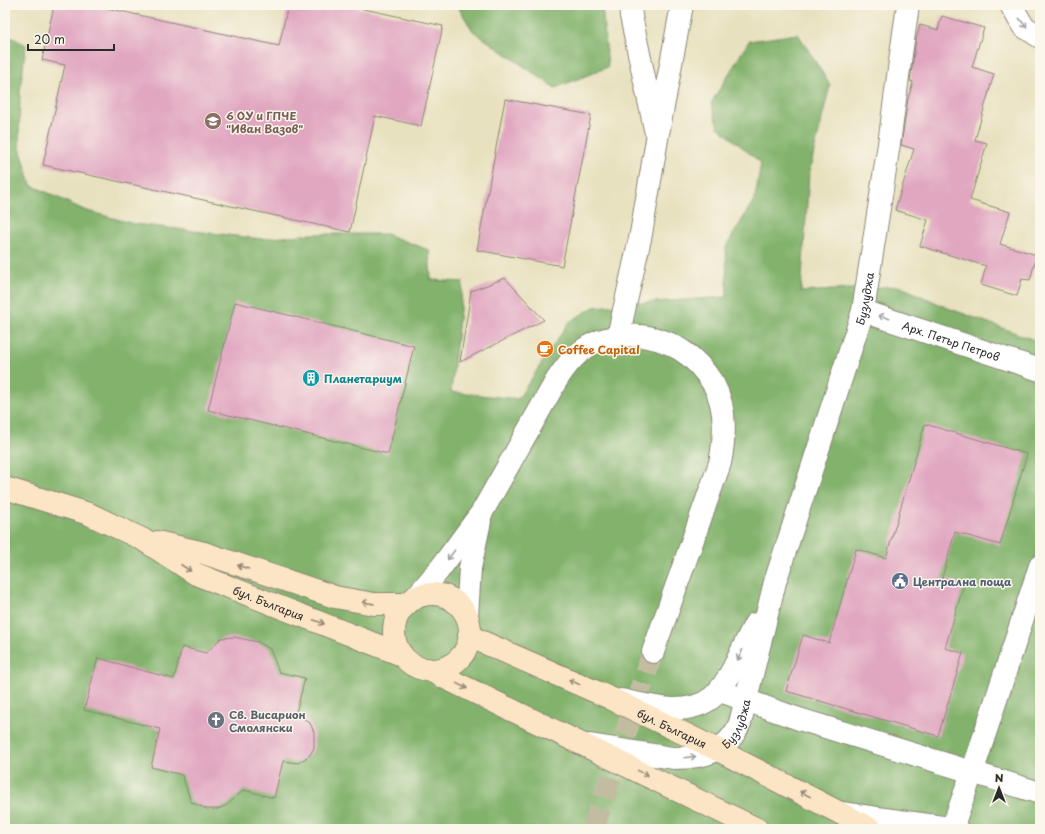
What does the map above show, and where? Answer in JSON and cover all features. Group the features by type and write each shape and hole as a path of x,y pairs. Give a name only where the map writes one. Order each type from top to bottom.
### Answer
{"street":[{"path":"630,5 657,139"},
{"path":"618,337 640,234 682,5"},
{"name":"Бузлуджа","path":"583,744 673,758 699,756 718,750 728,742 740,723 775,582 863,311 889,144 908,5"},
{"path":"1011,5 1023,26 1040,37"},
{"name":"Арх. Петър Петров","path":"863,311 1040,370"},
{"path":"653,652 720,463 724,432 724,418 714,386 704,372 689,356 665,342 634,336 618,337 604,339 580,352 563,370 482,512 439,570 397,617 394,632 397,644 402,655 414,665 427,669 757,829"},
{"name":"бул. България","path":"5,488 89,514 142,539 196,574 402,655"},
{"path":"427,669 444,668 459,658 468,644 470,568 482,512"},
{"name":"бул. България","path":"142,539 204,553 335,598 374,604 410,601"},
{"path":"840,812 955,828 972,772 1040,568"},
{"name":"Бузлуджа","path":"610,698 672,709 696,706 714,697 726,683 775,582"},
{"path":"410,601 430,594 446,597 459,605 468,626"},
{"name":"бул. България","path":"468,626 610,698 718,750 872,829"},
{"path":"720,690 799,719 1040,793"}],"green space":[{"path":"457,5 602,5 608,67 555,88 473,31"},
{"path":"5,34 26,45 20,91 19,144 31,185 84,210 134,224 262,239 312,234 386,234 429,250 431,280 463,282 451,392 518,399 569,322 594,307 727,297 726,247 755,198 761,163 718,127 711,103 749,41 798,34 830,85 809,173 801,292 899,286 948,308 1040,342 1040,829 5,829"}],"building":[{"name":"6 ОУ и ГПЧЕ \"Иван Вазов\"","path":"54,5 93,5 279,46 288,5 345,5 443,26 421,126 375,116 350,232 43,165 65,65 42,60"},
{"path":"942,16 984,28 972,67 994,74 975,140 987,143 970,200 1010,212 1000,244 1037,255 1030,280 1022,279 1017,296 981,285 986,266 920,246 928,220 895,210 914,149 901,145 908,99 913,82 910,81 916,39 920,25 938,30"},
{"path":"505,99 591,115 562,266 477,250"},
{"path":"505,278 544,320 460,362 471,291"},
{"name":"Планетариум","path":"235,302 414,346 388,454 208,410"},
{"name":"Централна поща","path":"925,424 1027,454 1000,545 955,532 942,578 964,584 945,648 963,653 938,736 786,691 803,635 829,643 856,549 886,558"},
{"name":"Св. Висарион Смолянски","path":"234,637 258,642 270,649 279,672 305,678 296,713 310,723 314,732 314,748 310,755 298,763 283,761 274,798 244,790 227,805 218,809 207,809 191,802 182,775 151,767 160,729 84,710 98,658 174,679 182,647 206,653 221,638"}],"tunnel":[{"path":"593,829 653,652"}],"place":[{"name":"6 ОУ и ГПЧЕ \"Иван Вазов\"","path":"213,121"},
{"name":"Coffee Capital","path":"545,349"},
{"name":"Планетариум","path":"311,378"},
{"name":"Централна поща","path":"900,581"},
{"name":"Св. Висарион Смолянски","path":"216,720"}]}
